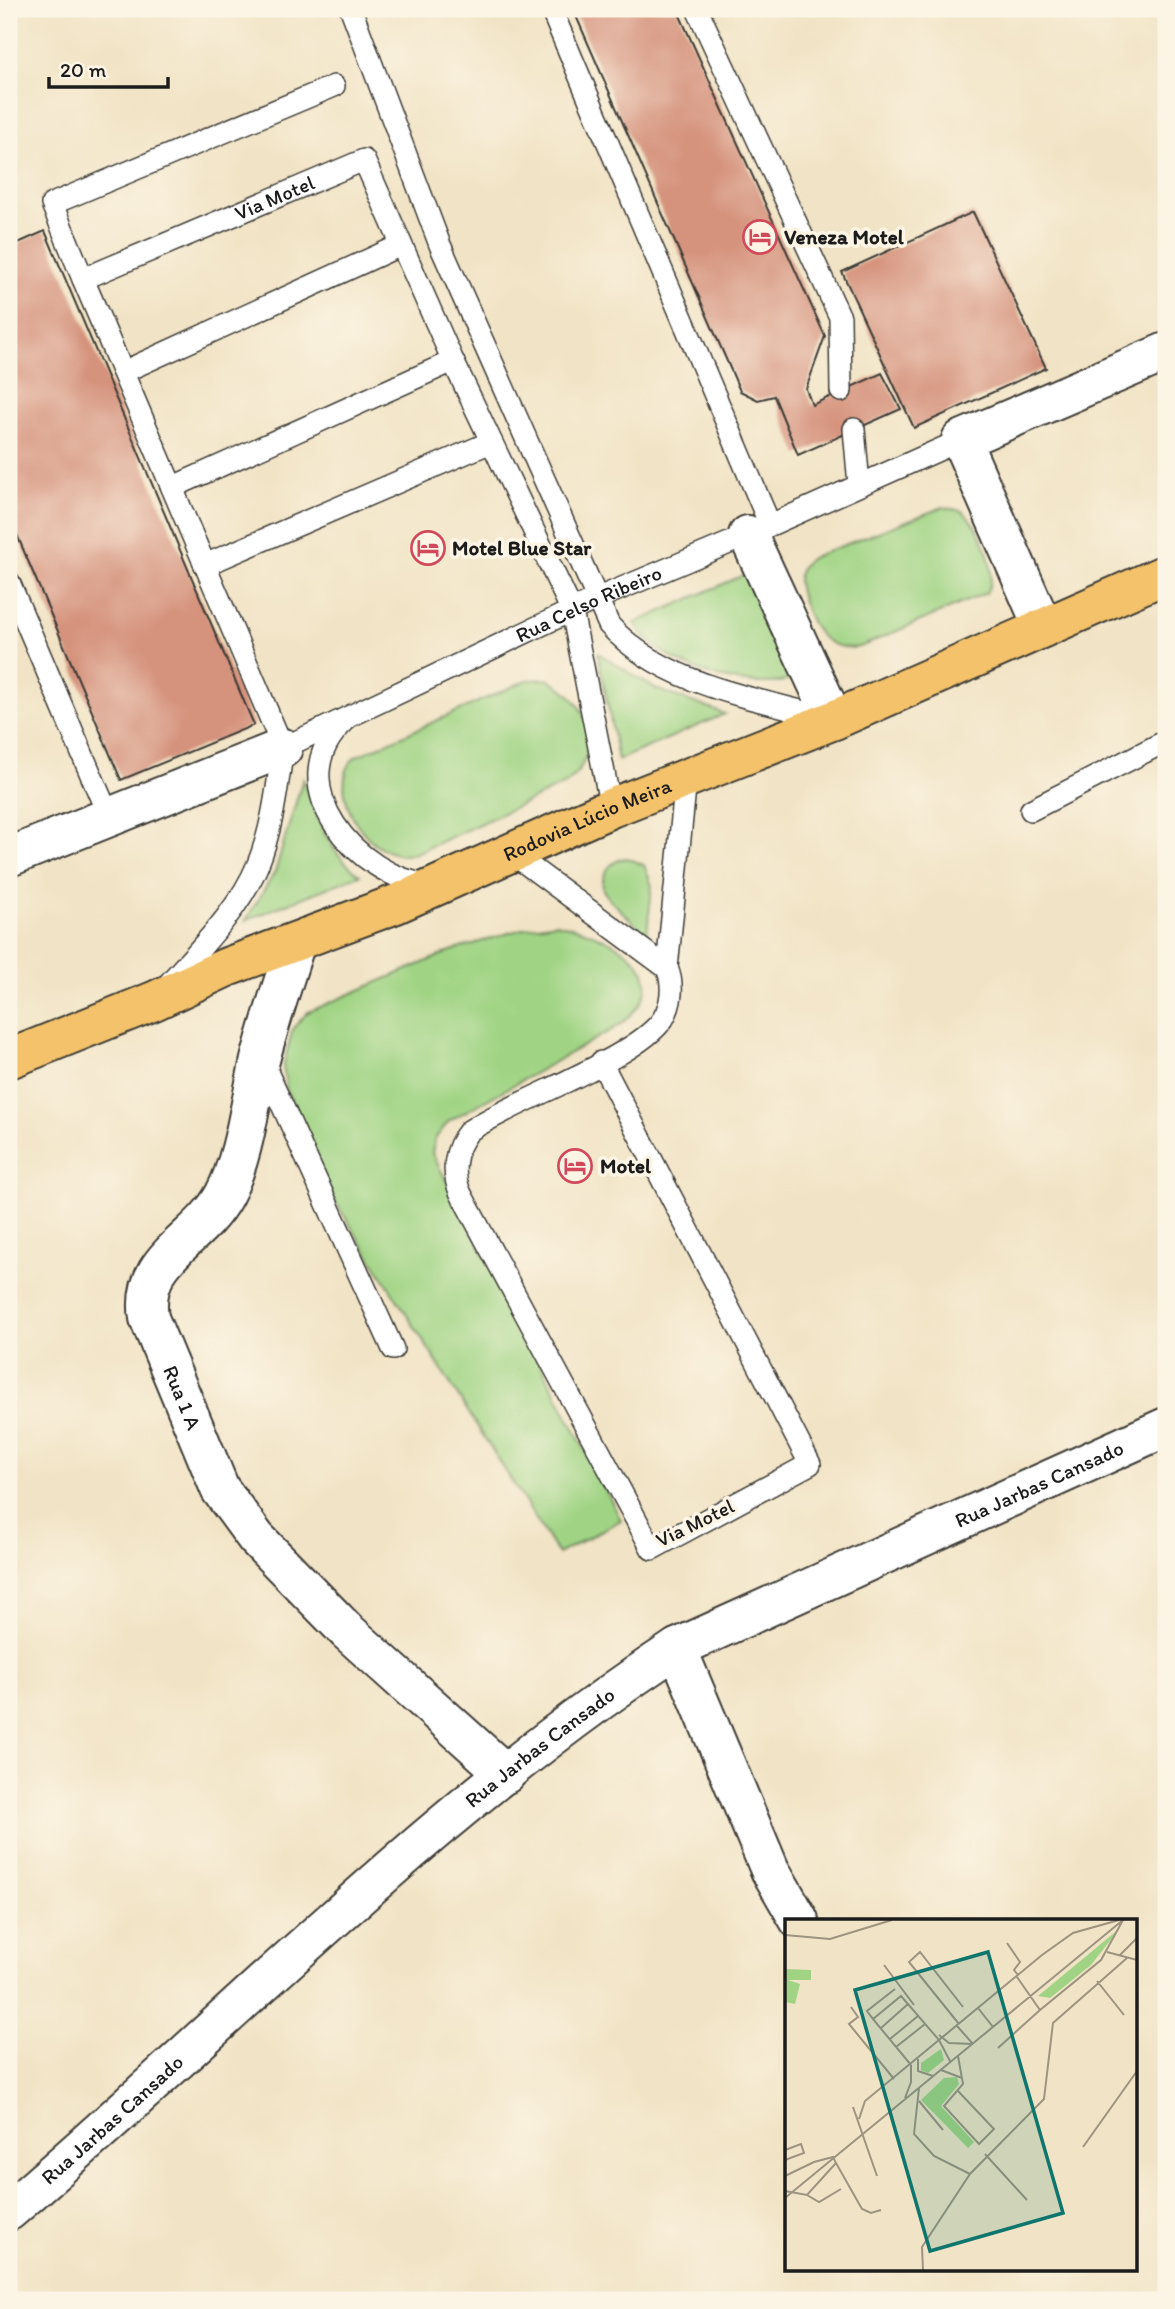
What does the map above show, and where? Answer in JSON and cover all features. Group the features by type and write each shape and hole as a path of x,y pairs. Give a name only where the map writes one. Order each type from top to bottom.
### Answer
{"main road":[{"name":"Rodovia Lúcio Meira","path":"9,1059 154,1001 227,967 440,885 611,808 834,720 1166,574"}],"street":[{"name":"Rua Celso Ribeiro","path":"961,439 1166,352"},
{"path":"961,439 1043,627"},
{"path":"759,530 834,720"},
{"path":"9,857 283,748"},
{"name":"Rua 1 A","path":"296,942 261,1058 225,1194 202,1225 155,1272 149,1284 146,1298 156,1339 220,1489 256,1538 347,1631 506,1774"},
{"name":"Rua Jarbas Cansado","path":"9,2210 342,1909 506,1774 621,1685 677,1648 1166,1427"},
{"path":"677,1648 770,1870 798,1919"}],"lane":[{"path":"351,9 440,245 609,625 648,660 700,681 834,720"},
{"path":"551,9 759,530"},
{"path":"697,9 840,317 841,391"},
{"path":"154,1001 225,918 247,887 270,827 283,748 52,204 334,86"},
{"name":"Via Motel","path":"83,279 364,160 453,361 572,611 611,808"},
{"path":"123,372 401,245"},
{"path":"173,487 453,361"},
{"path":"854,429 859,485"},
{"name":"Rua Celso Ribeiro","path":"283,748 596,599 759,530 961,439"},
{"path":"205,565 491,442"},
{"path":"9,582 109,817"},
{"path":"350,716 333,732 322,760 320,779 328,813 350,846 366,862 404,880 440,885"},
{"path":"1031,810 1166,741"},
{"path":"601,1062 631,1045 663,1019 671,990 667,968 686,778"},
{"path":"513,854 667,968"},
{"path":"261,1058 393,1349"},
{"name":"Via Motel","path":"601,1062 810,1464 652,1549 455,1178 457,1152 469,1131 601,1062"}],"green space":[{"path":"943,507 962,511 982,537 991,573 986,593 860,647 841,647 823,638 809,617 801,597 798,579 804,564 813,557"},
{"path":"748,573 796,678 754,683 707,673 664,653 647,639 635,623"},
{"path":"598,653 656,689 725,714 618,760"},
{"path":"547,679 562,688 574,700 588,727 586,757 566,784 414,854 397,854 381,848 367,837 348,805 344,788 347,771 355,757 527,680"},
{"path":"303,779 318,820 331,844 348,866 360,875 246,920 275,872"},
{"path":"626,858 644,865 652,886 647,935 603,890 605,873 615,862"},
{"path":"556,923 600,937 635,960 644,974 646,990 637,1008 615,1028 449,1121 435,1139 432,1153 621,1520 558,1554 333,1198 287,1091 283,1067 293,1028 308,1012 451,951 525,928"}],"building":[{"name":"Veneza Motel","path":"573,9 677,9 825,336 806,389 812,405 882,373 901,409 798,455 774,396 758,400 740,391"},
{"path":"973,212 1046,368 914,428 842,272"},
{"path":"45,231 254,725 121,780 9,516 9,247"}],"place":[{"name":"Veneza Motel","path":"760,237"},
{"name":"Motel Blue Star","path":"428,548"},
{"name":"Motel","path":"575,1166"}]}
